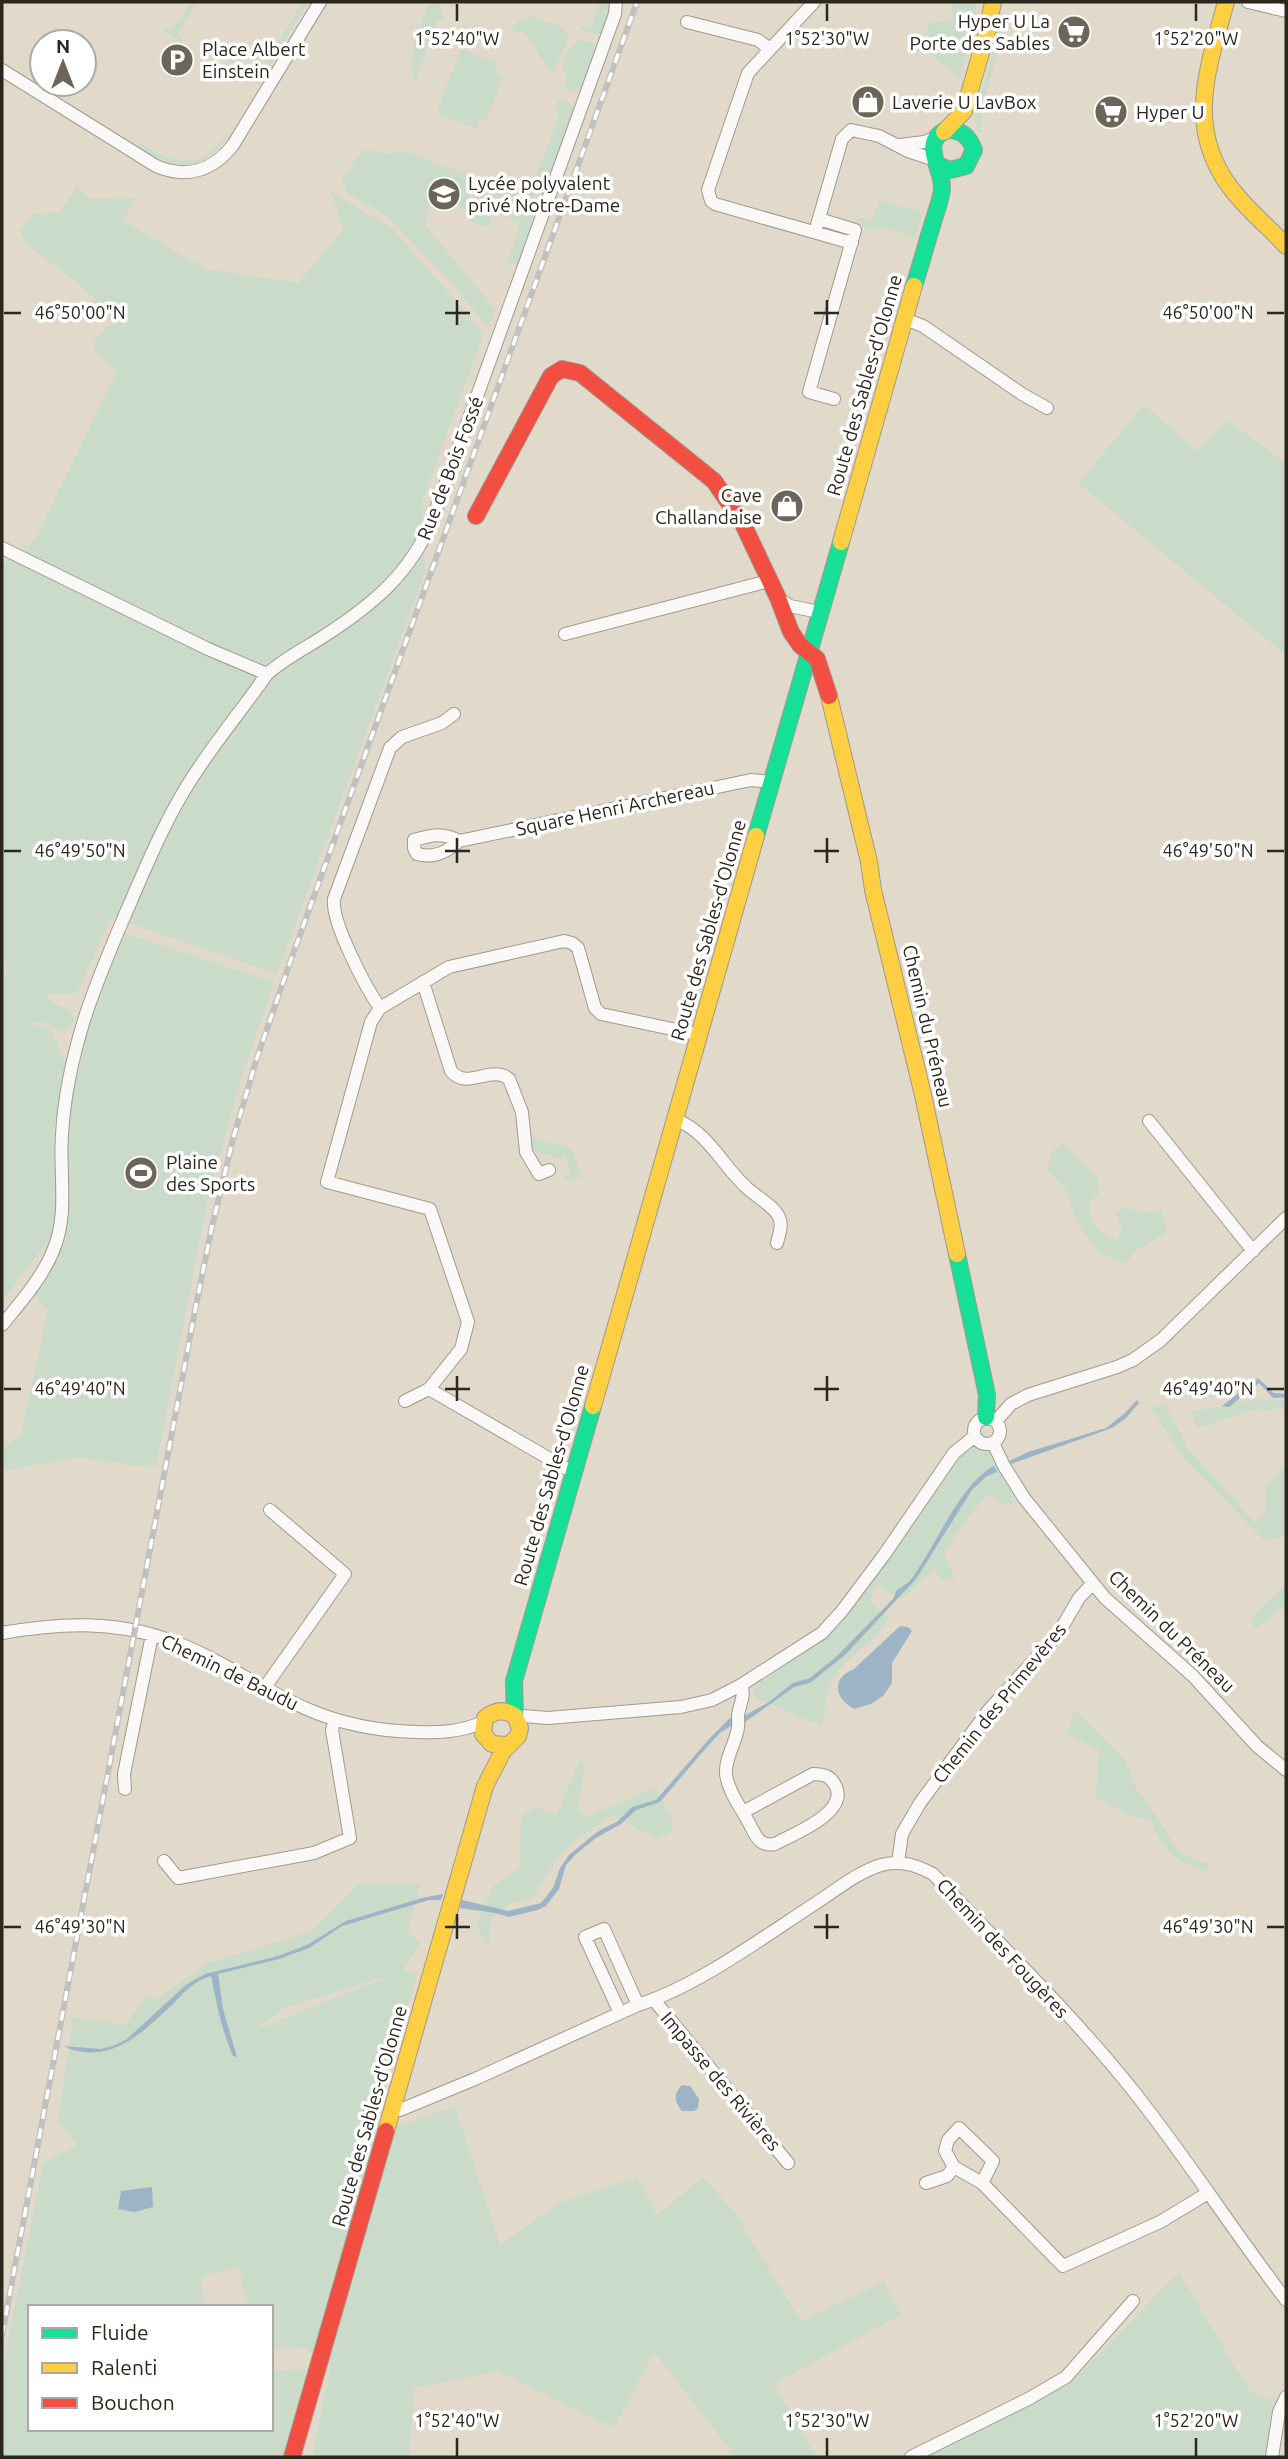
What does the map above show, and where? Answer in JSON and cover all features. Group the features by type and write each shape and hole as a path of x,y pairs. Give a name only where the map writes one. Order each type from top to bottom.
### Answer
{"main road":[{"path":"964,111 973,156 961,169 948,171 936,163 932,149 941,134 964,111 993,2"},
{"path":"1226,2 1203,96 1202,121 1207,149 1231,189 1286,246"},
{"path":"941,134 958,130 971,140"},
{"name":"Route des Sables-d'Olonne","path":"936,163 942,190"},
{"name":"Route des Sables-d'Olonne","path":"485,1786 488,1715 496,1710 514,1681 942,190 961,169"},
{"name":"Chemin du Préneau","path":"476,516 551,376 562,369 570,369 580,373 709,476 742,522 778,597 791,632 800,645 820,662 825,678 917,1071 991,1419"},
{"name":"Route des Sables-d'Olonne","path":"292,2457 485,1786 507,1745 515,1740 517,1722 514,1681"},
{"path":"496,1710 506,1710 517,1722"},
{"path":"486,1734 497,1746 507,1745"}],"street":[{"path":"2,70 156,166 168,171 192,172 216,163 233,145 320,2"},
{"name":"Rue de Bois Fossé","path":"2,1325 37,1280 58,1237 62,1216 61,1147 64,1110 83,1022 116,936 153,852 201,764 267,674 372,601 404,571 425,539 610,27 616,2"},
{"path":"814,2 748,73 708,190 711,201 817,226 855,230 810,392 834,399"},
{"path":"1248,2 1286,10"},
{"path":"687,22 758,40 770,49"},
{"path":"817,226 846,134 856,130 879,136 936,163"},
{"path":"899,145 925,142 941,134"},
{"path":"905,319 923,326 1022,394 1047,408"},
{"path":"2,548 208,649 267,674"},
{"path":"565,634 769,581"},
{"path":"778,597 790,606 819,612"},
{"path":"380,1008 367,988 341,930 333,908 334,899 390,748 402,737 442,723 454,713"},
{"name":"Square Henri Archereau","path":"459,841 751,780 772,782"},
{"path":"405,1401 429,1389 461,1349 468,1322 430,1209 327,1182 371,1022 380,1008 456,965 564,941 578,948 595,1008 601,1014 699,1035"},
{"path":"423,982 451,1070 464,1079 496,1073 509,1079 522,1112 526,1152 538,1174 549,1170"},
{"path":"675,1119 687,1124 708,1140 744,1185 778,1215 781,1228 777,1243"},
{"path":"1149,1121 1253,1251"},
{"path":"517,1722 532,1723 548,1718 697,1704 712,1700 741,1685 822,1633 884,1555 954,1453 975,1436 976,1424 991,1419 1028,1395 1095,1375 1133,1360 1161,1340 1286,1218"},
{"path":"429,1389 574,1473"},
{"path":"975,1436 981,1442 993,1443 1001,1433 991,1419"},
{"name":"Chemin du Préneau","path":"993,1443 1024,1498 1092,1584 1193,1676 1257,1746 1286,1770"},
{"path":"265,1688 345,1574 270,1510"},
{"name":"Chemin des Primevères","path":"898,1863 902,1833 920,1802 988,1711 1058,1634 1079,1598 1092,1584"},
{"name":"Chemin de Baudu","path":"2,1633 35,1627 85,1624 119,1627 183,1645 307,1709 335,1719 392,1731 486,1734"},
{"path":"125,1789 124,1774 152,1635"},
{"path":"741,1685 743,1698 738,1715 738,1730 727,1758 726,1774 730,1789 743,1812 760,1842 766,1846 775,1844 824,1817 836,1804 838,1791 832,1780 823,1774 813,1774 743,1812"},
{"path":"164,1861 178,1878 314,1853 351,1838 332,1730 335,1719"},
{"path":"393,2108 400,2109 475,2079 638,2004 654,2000 732,1959 858,1876 883,1865 898,1863"},
{"name":"Chemin des Fougères","path":"898,1863 918,1866 933,1874 1094,2045 1135,2093 1286,2300"},
{"path":"620,2013 585,1937 604,1929 638,2004"},
{"name":"Impasse des Rivières","path":"654,2000 788,2163"},
{"path":"982,2183 993,2161 959,2128 948,2140 945,2151 954,2167 982,2183 1063,2266 1160,2222 1208,2193"},
{"path":"926,2183 947,2176 954,2167"},
{"path":"911,2457 1030,2398 1066,2377 1133,2301"},
{"path":"1272,2457 1279,2412 1286,2397"}],"green space":[{"path":"191,2 197,2 178,34 182,42 163,30 164,27 171,31"},
{"path":"302,2 308,2 259,84 255,83"},
{"path":"600,2 612,2 603,33 597,35 581,29 582,25 590,28"},
{"path":"952,2 976,2 960,80 920,45 931,21 951,22"},
{"path":"431,3 438,4 444,18 438,20 414,85 412,63 415,42"},
{"path":"1007,13 1015,22 1006,21 978,132 976,113 1003,17"},
{"path":"531,16 562,27 569,38 554,72 523,32 510,32 518,22"},
{"path":"579,40 594,43 596,52 582,90 575,92 564,88 567,78 563,68 568,52"},
{"path":"461,49 497,62 494,73 503,77 486,121 481,119 477,129 436,113"},
{"path":"563,99 570,103 575,111 520,265 507,262 521,222 494,212 488,227 470,221 471,213 437,196 428,207 426,226 496,310 488,327 448,279 384,214 347,193 342,179 363,149 390,154 400,150 475,177 467,201 473,205 481,180 528,197 559,115 555,112 558,101"},
{"path":"229,135 219,148 208,157 185,165 161,159 134,140 160,154 183,161 205,155"},
{"path":"77,186 89,199 135,198 123,221 206,269 298,283 344,229 331,192 392,228 484,333 423,498 425,572 277,974 111,917 77,993 45,994 53,1003 71,1011 75,1021 62,1032 46,1023 24,1022 50,1029 69,1068 53,1131 57,1210 52,1235 2,1302 2,968 19,976 2,964 2,565 35,540 117,371 97,354 93,344 99,335 115,322 87,291 34,251 20,230 31,215 60,212"},
{"path":"879,200 923,212 915,237 883,227 874,230 852,224 862,218 872,220"},
{"path":"858,389 870,392 862,423 850,419"},
{"path":"1144,405 1198,451 1227,420 1286,463 1286,655 1078,483"},
{"name":"Plaine des Sports","path":"123,933 274,982 237,1091 207,1203 156,1466 77,1457 2,1471 2,1449 21,1435 48,1309 34,1295 54,1266 67,1227 66,1140 70,1109 90,1019"},
{"path":"531,1137 571,1148 582,1176 569,1182 565,1180 564,1176 571,1172 565,1156 557,1159 534,1151 531,1148"},
{"path":"1062,1143 1098,1177 1099,1193 1089,1203 1093,1222 1104,1234 1117,1240 1123,1229 1115,1213 1124,1207 1146,1213 1161,1211 1168,1232 1134,1252 1126,1264 1101,1254 1080,1228 1064,1186 1047,1169 1052,1152"},
{"path":"1256,1399 1286,1400 1286,1408 1249,1411 1198,1428 1190,1412"},
{"path":"1165,1404 1189,1450 1255,1522 1265,1512 1265,1489 1286,1465 1286,1534 1282,1538 1264,1540 1179,1453 1152,1408"},
{"path":"985,1434 1016,1502 1008,1506 988,1495 966,1519 944,1553 955,1579 942,1581 934,1569 902,1599 877,1585 870,1602 888,1618 878,1633 836,1675 827,1696 822,1726 754,1697 755,1685 829,1636 853,1609 976,1435"},
{"path":"1286,1584 1286,1605 1256,1628 1249,1621"},
{"path":"1075,1709 1125,1759 1136,1788 1178,1851 1208,1864 1208,1872 1172,1854 1161,1841 1151,1821 1126,1814 1096,1798 1099,1750 1066,1734"},
{"path":"580,1759 585,1765 578,1806 585,1818 655,1788 673,1820 672,1832 656,1839 613,1815 578,1838 558,1857 533,1898 509,1904 491,1919 488,1949 476,1924 494,1885 519,1868 521,1816 537,1807 557,1815"},
{"path":"359,1883 421,1883 407,1932 421,1942 403,1970 417,1975 368,2137 455,2106 500,2245 557,2204 637,2177 657,2215 703,2177 735,2213 801,2321 884,2282 900,2315 774,2384 817,2457 736,2457 654,2352 614,2428 497,2371 414,2388 409,2457 312,2457 331,2366 303,2347 273,2349 273,2305 247,2305 239,2267 201,2276 204,2305 28,2305 28,2431 273,2431 273,2372 309,2369 284,2457 2,2457 2,2372 43,2163 77,2145 58,2121 73,2017 125,2025 147,1995 155,2000 205,1964 310,1932","holes":["390,1975 390,1976 253,2031 284,2008"]},
{"path":"1179,2272 1250,2392 1286,2403 1286,2416 1277,2457 922,2457 1076,2378"}],"water":[{"path":"1258,1378 1274,1393 1286,1394 1286,1397 1273,1398 1259,1383 1229,1407 1222,1406"},
{"path":"1137,1400 1139,1403 1126,1418 1112,1428 1011,1464 1009,1461 1028,1452 1106,1428"},
{"path":"993,1466 997,1472 987,1476 972,1490 916,1579 845,1655 810,1683 794,1687 744,1723 744,1716 769,1702 793,1683 810,1678 837,1656 893,1599 897,1590 909,1582 919,1568 968,1489"},
{"path":"900,1626 908,1627 912,1631 892,1663 892,1683 883,1696 871,1704 854,1709 839,1694 841,1678"},
{"path":"734,1717 734,1724 721,1732 660,1802 636,1810 621,1824 596,1838 576,1854 566,1865 559,1889 546,1906 509,1917 460,1908 462,1900 508,1911 541,1903 553,1888 560,1868 569,1855 597,1832 618,1821 632,1807 656,1800 710,1738"},
{"path":"443,1894 441,1900 429,1900 342,1926 309,1948 279,1959 218,1974 223,2009 237,2057 233,2056 225,2036 211,1976 190,1987 147,2027 122,2045 94,2052 63,2046 101,2049 113,2046 127,2039 187,1984 205,1974 278,1956 307,1945 346,1921"},
{"path":"682,2085 690,2086 699,2099 698,2108 694,2111 682,2111 677,2104 677,2091"},
{"path":"152,2187 153,2207 134,2212 118,2209 121,2191"}],"railway":[{"path":"2,2335 194,1316 233,1139 288,968 637,2"}],"traffic: fast":[{"path":"914,286 942,191 934,156 934,142 938,135 946,130 960,132 967,137 974,150 966,166 950,170 938,165"},
{"path":"756,836 841,542"},
{"path":"957,1254 987,1395 986,1417"},
{"path":"515,1716 514,1681 593,1406"}],"traffic: slow":[{"path":"944,132 964,111 993,2"},
{"path":"1226,2 1207,74 1204,97 1208,142 1216,165 1230,187 1286,246"},
{"path":"841,542 914,286"},
{"path":"829,696 923,1095 957,1254"},
{"path":"593,1406 756,836"},
{"path":"386,2131 485,1786 503,1751 518,1736 520,1728 515,1716 508,1712 500,1711 489,1715 485,1718 483,1734 492,1744 507,1745"}],"traffic: jam":[{"path":"476,516 551,376 562,369 580,373 714,481 742,522 791,632 800,645 817,659 829,696"},
{"path":"292,2457 386,2131"}],"place":[{"name":"Hyper U La Porte des Sables","path":"1074,32"},
{"name":"Place Albert Einstein","path":"177,60"},
{"name":"Laverie U LavBox","path":"868,102"},
{"name":"Hyper U","path":"1111,112"},
{"name":"Lycée polyvalent privé Notre-Dame","path":"444,194"},
{"name":"Cave Challandaise","path":"787,506"},
{"name":"Plaine des Sports","path":"141,1173"}]}
